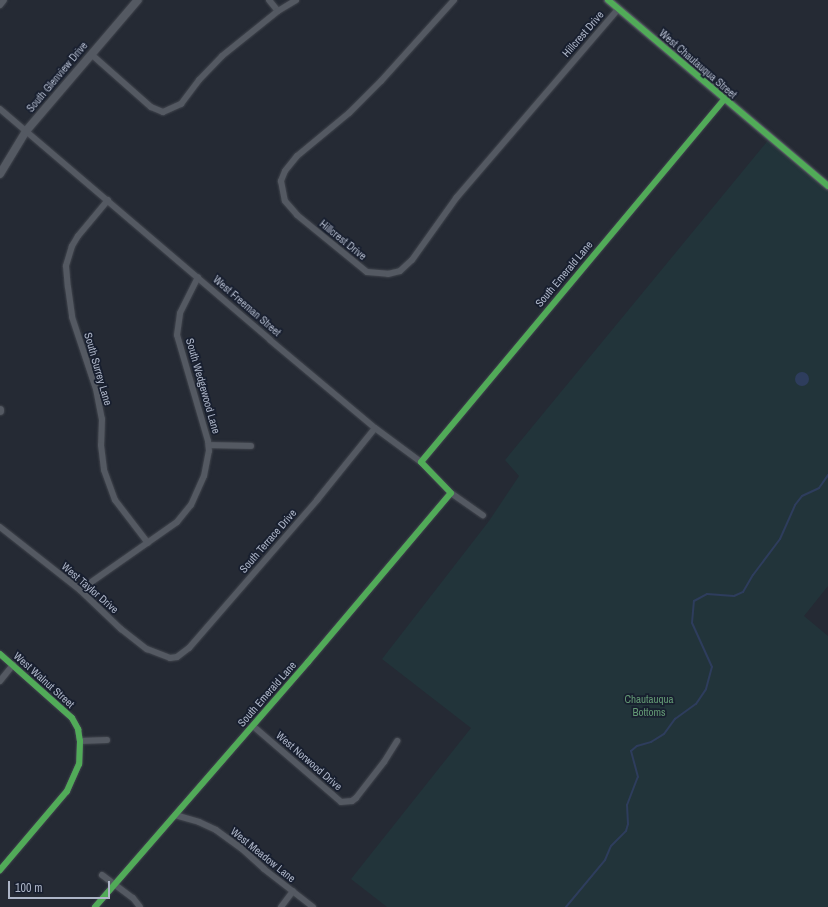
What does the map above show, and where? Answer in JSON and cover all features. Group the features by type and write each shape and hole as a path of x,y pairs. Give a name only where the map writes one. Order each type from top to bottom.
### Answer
{"street":[{"path":"0,5 4,0"},
{"name":"South Glenview Drive","path":"0,174 26,131 138,0"},
{"path":"269,0 278,11"},
{"path":"91,54 151,107 163,112 181,104 199,80 222,56 278,11 296,0"},
{"name":"Hillcrest Drive","path":"454,0 382,81 349,113 297,156 285,171 281,181 285,201 297,216 367,272 388,274 400,271 412,260 457,197 618,9"},
{"name":"West Chautauqua Street","path":"608,0 828,186"},
{"name":"South Emerald Lane","path":"421,462 724,99"},
{"name":"West Freeman Street","path":"0,109 375,428 421,462 451,493 483,515"},
{"name":"South Surrey Lane","path":"108,200 78,236 72,246 66,266 68,288 72,317 96,389 102,418 101,445 104,470 115,500 148,543"},
{"name":"South Wedgewood Lane","path":"80,590 177,522 191,505 204,476 210,451 209,445 177,335 177,323 180,313 198,277"},
{"name":"South Terrace Drive","path":"170,658 177,656 189,648 318,500 375,428"},
{"path":"209,445 251,446"},
{"name":"South Emerald Lane","path":"95,907 253,726 451,493"},
{"name":"West Taylor Drive","path":"0,527 80,590 121,629 159,655 170,658"},
{"name":"West Walnut Street","path":"0,654 72,718 78,729 80,741"},
{"path":"0,681 13,665"},
{"name":"West Norwood Drive","path":"253,726 341,802 350,801 356,798 384,762 397,741"},
{"path":"0,870 67,791 79,764 80,741 107,740"},
{"name":"West Meadow Lane","path":"175,815 199,822 216,830 241,848 313,907"},
{"path":"102,875 133,898 140,907"},
{"path":"281,907 293,891"}],"green space":[{"name":"Chautauqua Bottoms","path":"770,138 828,186 828,586 804,616 828,636 828,907 387,907 351,879 471,728 382,659 489,521 519,476 505,460"}],"water":[{"path":"802,372 807,374 809,379 807,384 802,386 797,384 795,379 797,374"}],"waterway":[{"path":"566,907 605,860 611,846 626,831 628,824 627,805 638,777 631,751 637,746 651,742 664,734 675,719 696,704 706,689 712,667 692,623 694,601 707,594 734,596 743,592 753,575 780,539 795,505 802,496 819,488 828,475"}],"cycle path":[{"path":"608,0 828,186"},
{"path":"95,907 308,662 451,493 421,462 724,99"},
{"path":"0,654 72,718 78,729 80,741 79,764 67,791 0,870"}]}
